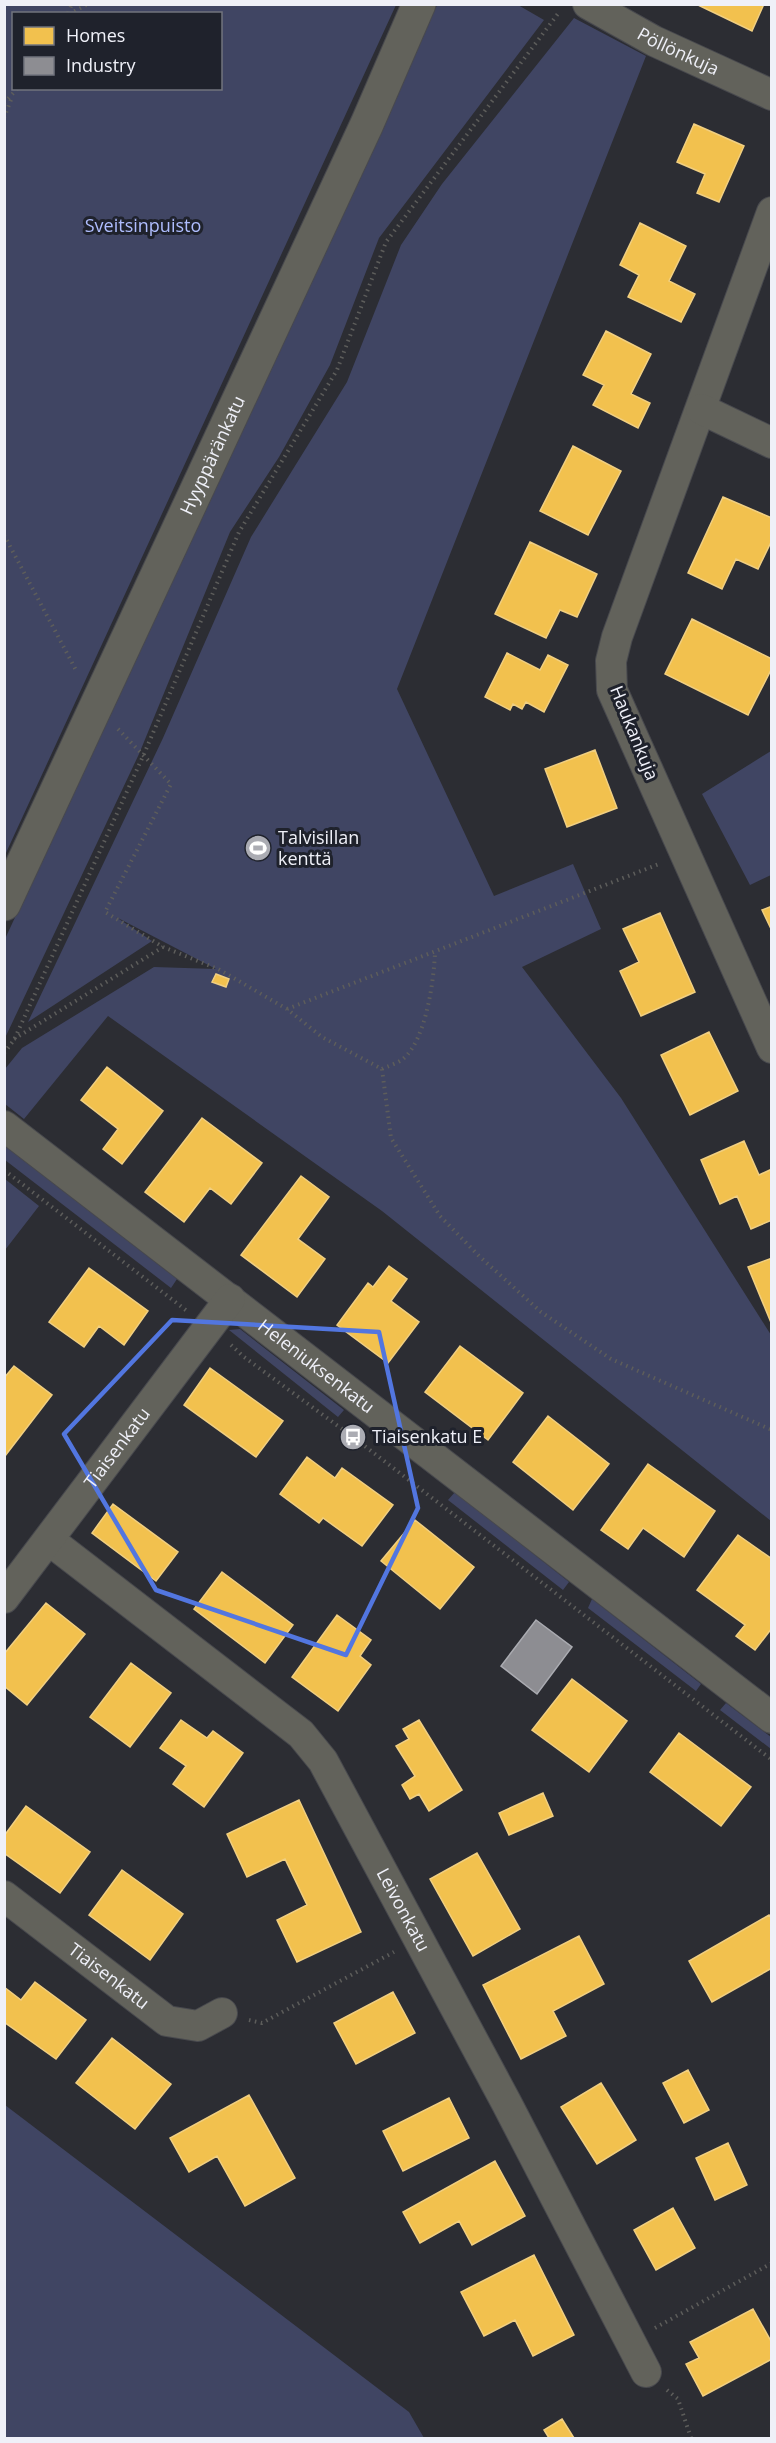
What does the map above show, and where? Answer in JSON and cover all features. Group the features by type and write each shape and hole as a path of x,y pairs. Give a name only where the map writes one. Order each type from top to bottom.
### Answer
{"street":[{"name":"Hyyppäränkatu","path":"4,904 367,124 419,4"},
{"name":"Pöllönkuja","path":"588,4 654,41 771,95"},
{"name":"Haukankuja","path":"771,212 617,637 611,661 612,690 771,1048"},
{"path":"701,410 771,443"},
{"name":"Heleniuksenkatu","path":"4,1126 771,1718"},
{"name":"Tiaisenkatu","path":"4,1599 230,1299"},
{"name":"Leivonkatu","path":"49,1540 301,1734 323,1761 354,1814 646,2372"},
{"name":"Tiaisenkatu","path":"4,1896 167,2021 198,2026 222,2013"}],"path":[{"path":"72,12 86,4"},
{"path":"4,1053 14,1040 144,754 239,532 337,370 386,242 565,4"},
{"path":"4,118 17,90"},
{"path":"4,104 12,97"},
{"path":"4,535 96,707 171,784 105,912 163,947 218,969 287,1009 322,1037 382,1069"},
{"path":"287,1009 685,854"},
{"path":"14,1040 163,947"},
{"path":"382,1069 404,1058 417,1038 434,983 435,952"},
{"path":"382,1069 391,1138 440,1216 479,1256 541,1312 610,1359 771,1430"},
{"path":"4,1170 771,1760"},
{"path":"222,2013 262,2023 418,1939"},
{"path":"630,2341 771,2263"},
{"path":"646,2372 678,2399 691,2439"}],"highlighted area":[{"path":"172,1320 379,1332 418,1508 346,1655 156,1590 64,1434"}],"green space":[{"name":"Sveitsinpuisto","path":"4,5 396,5 5,855"},
{"path":"437,5 518,5 544,20 379,238 330,365 279,457 230,532 139,754 5,1038 5,939"},
{"path":"574,18 646,56 397,689 494,896 573,864 601,929 522,967 621,1098 771,1335 771,1521 382,1211 108,1016 24,1119 5,1104 5,1069 22,1048 154,967 216,969 116,917 152,941 28,1022 163,738 251,537 347,382 401,245 442,184"},
{"path":"771,751 771,875 750,885 702,794"},
{"path":"4,1145 177,1279 171,1288 5,1160"},
{"path":"5,1179 39,1206 5,1250"},
{"path":"240,1329 344,1410 338,1417 229,1330"},
{"path":"455,1492 569,1582 563,1590 448,1500"},
{"path":"592,1599 701,1684 696,1691 588,1608"},
{"path":"726,1703 771,1737 771,1749 720,1710"},
{"path":"5,2105 409,2412 424,2438 5,2438"}],"building: Homes":[{"path":"696,4 764,4 752,31"},
{"path":"694,124 744,146 719,202 697,193 705,174 677,162"},
{"path":"640,223 686,246 669,281 695,294 681,322 628,297 639,275 620,265"},
{"path":"606,331 651,354 631,394 650,403 638,428 593,405 604,385 583,375"},
{"path":"573,446 621,471 588,535 540,511"},
{"path":"723,497 772,518 772,540 758,569 736,559 722,589 688,573"},
{"path":"530,542 597,574 577,617 560,610 546,638 495,614"},
{"path":"692,619 772,659 772,668 748,715 665,674"},
{"path":"507,653 540,670 548,655 568,665 544,712 526,702 522,709 513,704 510,710 485,697"},
{"path":"595,750 617,808 567,827 545,769"},
{"path":"772,906 772,931 762,910"},
{"path":"660,913 695,992 641,1016 620,971 639,962 623,929"},
{"path":"216,974 229,979 226,987 212,982"},
{"path":"709,1032 738,1091 690,1115 661,1055"},
{"path":"107,1067 163,1111 122,1164 103,1149 118,1129 81,1100"},
{"path":"202,1118 262,1163 231,1204 210,1188 184,1222 145,1192"},
{"path":"744,1141 759,1175 772,1169 772,1220 751,1229 737,1196 720,1204 701,1160"},
{"path":"301,1176 329,1197 298,1239 325,1259 297,1297 241,1255"},
{"path":"772,1258 772,1325 748,1267"},
{"path":"389,1266 407,1279 391,1301 419,1322 388,1363 337,1325 368,1283 373,1287"},
{"path":"89,1268 148,1311 124,1345 99,1326 84,1347 49,1322"},
{"path":"460,1346 523,1393 488,1440 425,1392"},
{"path":"14,1366 52,1395 5,1456 4,1378"},
{"path":"210,1368 283,1421 256,1457 184,1405"},
{"path":"548,1416 609,1464 573,1510 513,1462"},
{"path":"307,1457 335,1478 342,1468 393,1505 362,1546 323,1518 319,1523 280,1494"},
{"path":"648,1464 715,1511 684,1557 643,1528 628,1549 601,1530"},
{"path":"113,1504 178,1552 156,1581 92,1533"},
{"path":"415,1520 474,1567 440,1609 381,1561"},
{"path":"738,1535 772,1559 772,1628 755,1650 736,1636 745,1625 697,1590"},
{"path":"222,1572 293,1625 265,1663 194,1609"},
{"path":"46,1603 85,1634 27,1705 4,1686 4,1654"},
{"path":"337,1615 371,1640 360,1656 371,1665 338,1711 292,1677"},
{"path":"131,1663 171,1693 130,1747 90,1717"},
{"path":"572,1679 627,1721 589,1772 532,1730"},
{"path":"181,1720 207,1738 213,1731 243,1753 204,1807 173,1784 186,1766 160,1748"},
{"path":"419,1720 462,1790 429,1811 419,1794 410,1799 402,1785 415,1776 396,1746 409,1739 403,1729"},
{"path":"679,1733 751,1787 721,1826 650,1772"},
{"path":"543,1793 553,1816 509,1835 499,1813"},
{"path":"299,1800 361,1932 297,1962 277,1920 307,1905 285,1859 247,1877 227,1834"},
{"path":"26,1806 90,1852 60,1893 4,1853 4,1836"},
{"path":"477,1853 520,1929 473,1956 430,1879"},
{"path":"122,1870 183,1914 150,1960 89,1915"},
{"path":"769,1915 772,1919 772,1968 712,2002 689,1961"},
{"path":"579,1936 604,1984 553,2011 566,2036 521,2059 483,1985"},
{"path":"35,1982 86,2020 56,2059 4,2022 4,1987 21,2000"},
{"path":"393,1992 415,2033 356,2064 334,2023"},
{"path":"112,2038 171,2084 135,2129 76,2083"},
{"path":"688,2070 709,2110 684,2123 663,2083"},
{"path":"601,2083 636,2140 597,2164 561,2107"},
{"path":"249,2095 295,2178 245,2206 217,2156 189,2172 170,2138"},
{"path":"449,2098 469,2138 403,2171 383,2131"},
{"path":"728,2143 747,2185 715,2200 696,2158"},
{"path":"495,2161 525,2216 472,2245 459,2221 420,2243 403,2212"},
{"path":"673,2208 695,2248 656,2270 634,2230"},
{"path":"534,2255 574,2335 533,2356 515,2320 484,2336 461,2292"},
{"path":"753,2309 772,2343 772,2359 703,2396 686,2364 699,2358 690,2342"},
{"path":"562,2419 574,2438 549,2438 544,2430"}],"building: Industry":[{"path":"536,1620 572,1647 537,1694 501,1666"}],"place":[{"name":"Talvisillan kenttä","path":"258,848"},
{"name":"Tiaisenkatu E","path":"353,1437"}]}
